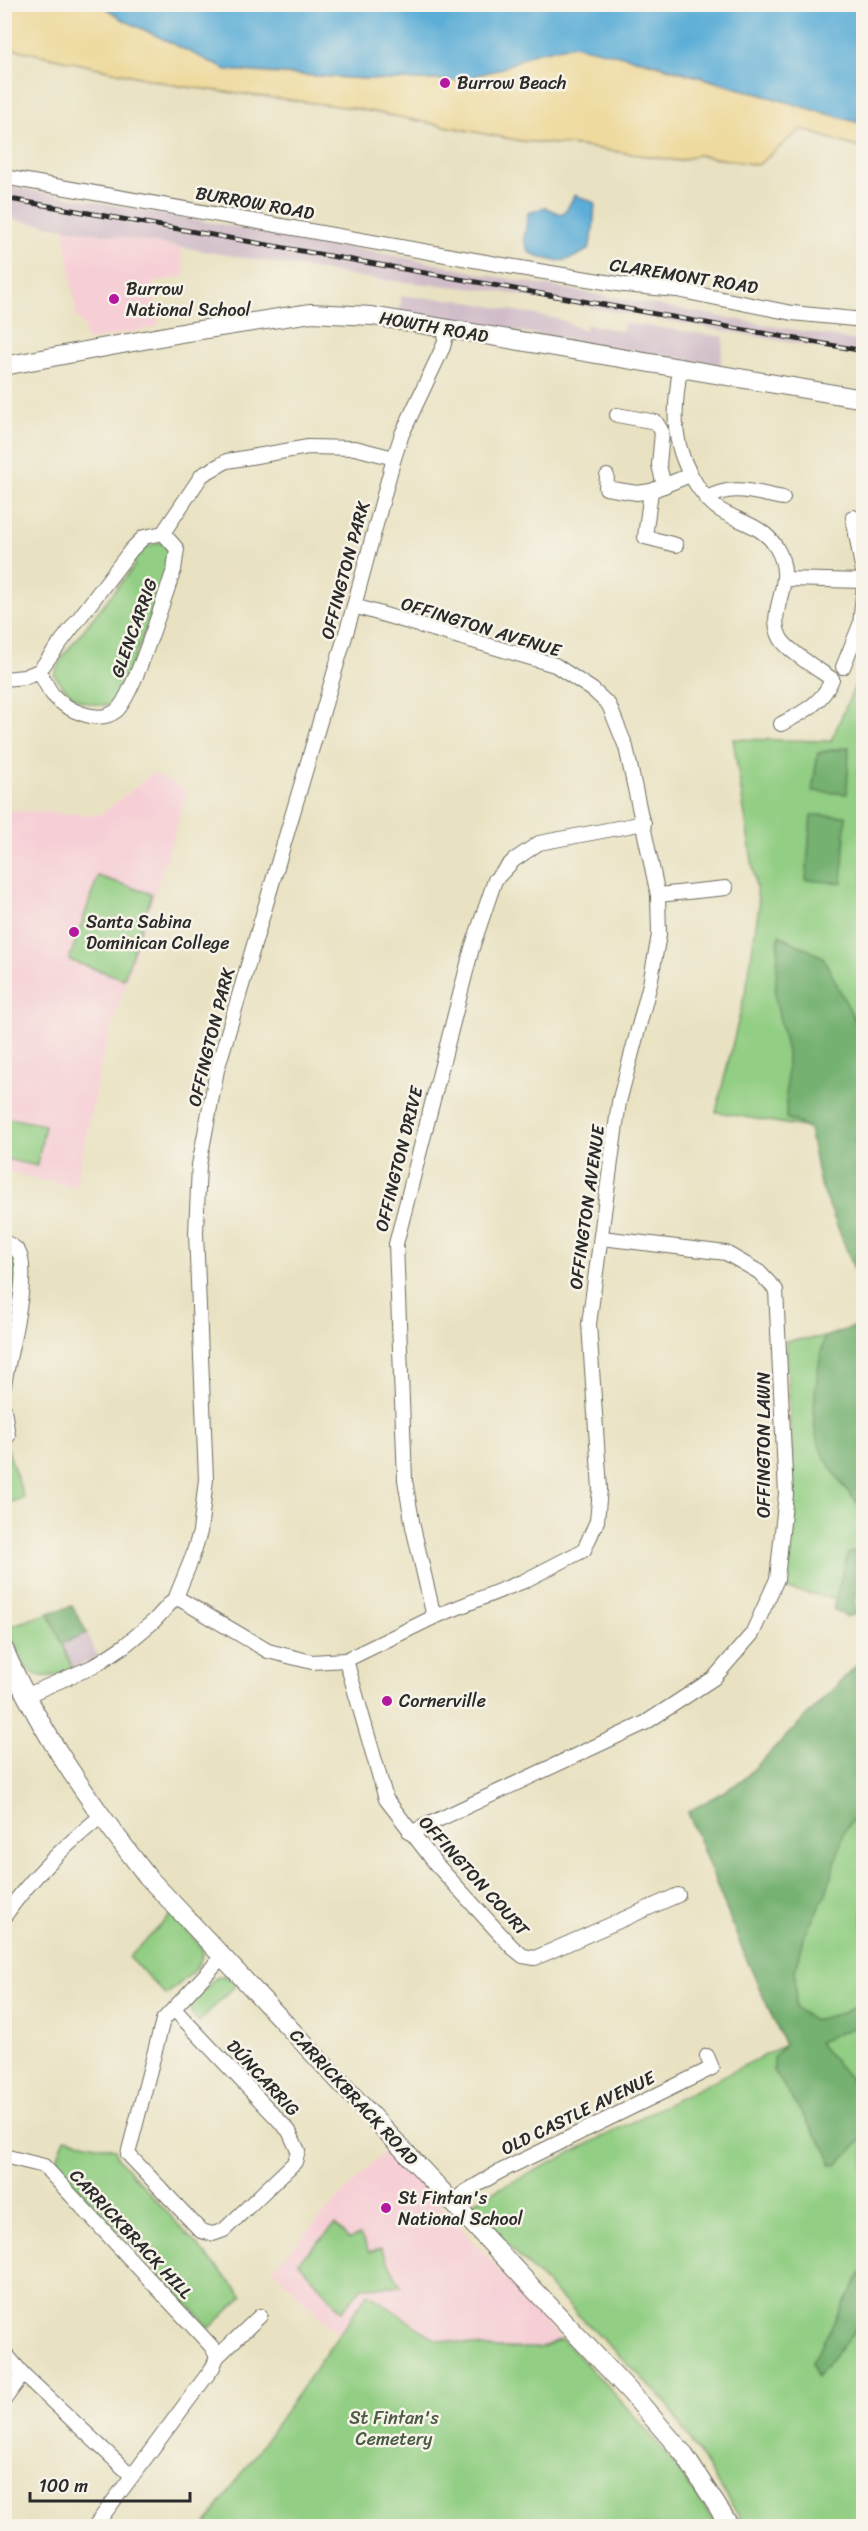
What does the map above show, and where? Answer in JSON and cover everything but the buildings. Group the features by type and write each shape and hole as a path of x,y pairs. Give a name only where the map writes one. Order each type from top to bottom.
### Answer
{"main road":[{"name":"HOWTH ROAD","path":"4,366 186,332 319,312 372,316 864,399"},
{"name":"CARRICKBRACK ROAD","path":"4,1649 25,1696 59,1757 100,1816 147,1876 633,2394 683,2453 730,2526"}],"street":[{"name":"BURROW ROAD","path":"4,177 500,264"},
{"name":"CLAREMONT ROAD","path":"500,264 624,285 677,290 792,313 864,320"},
{"name":"OFFINGTON PARK","path":"25,1696 92,1667 124,1646 154,1621 176,1597 200,1532 206,1479 196,1233 200,1165 217,1070 354,606 394,458 402,434 443,347 448,329"},
{"path":"680,369 674,429 686,469 706,499 719,510 757,528 776,546 783,562 786,579 775,622 782,641 832,679 828,690 809,710 780,724"},
{"path":"617,415 656,422 662,432 657,489 645,537 676,545"},
{"path":"163,533 202,475 227,460 308,447 355,448 394,458"},
{"path":"607,476 606,488 637,494 657,489 690,475"},
{"path":"706,499 719,491 737,489 783,498"},
{"path":"843,667 860,624 864,581 853,517"},
{"name":"GLENCARRIG","path":"163,533 177,549 174,570 130,691 115,711 96,716 73,711 53,696 39,671 130,550 144,537 163,533"},
{"path":"786,579 864,581"},
{"name":"OFFINGTON AVENUE","path":"176,1597 268,1650 312,1662 345,1660 434,1617 524,1581 584,1550 597,1521 600,1489 589,1324 619,1102 650,984 659,935 658,895 626,747 609,705 593,690 555,665 354,606"},
{"path":"4,679 24,677 39,671"},
{"name":"OFFINGTON DRIVE","path":"434,1617 413,1527 405,1480 396,1244 472,948 495,880 514,860 539,843 644,823"},
{"path":"658,895 726,888"},
{"name":"OFFINGTON LAWN","path":"410,1833 645,1723 714,1678 752,1634 777,1579 786,1494 776,1290 759,1272 726,1254 602,1238"},
{"path":"4,1242 14,1246 20,1254 23,1275 4,1386"},
{"path":"4,1409 8,1436 4,1437"},
{"name":"OFFINGTON COURT","path":"345,1660 386,1799 410,1833 504,1939 523,1956 535,1958 678,1894"},
{"path":"4,1917 39,1872 100,1816"},
{"name":"DÚNCARRIG","path":"174,2009 289,2131 298,2151 295,2162 224,2230 213,2234 201,2231 128,2154 163,2020 223,1956"},
{"name":"OLD CASTLE AVENUE","path":"453,2202 465,2192 499,2172 712,2067 707,2056"},
{"name":"CARRICKBRACK HILL","path":"4,2156 44,2166 212,2347 217,2357"},
{"path":"95,2526 213,2367 217,2357 260,2316"},
{"path":"4,2352 23,2374 132,2476"},
{"path":"4,2400 23,2374"}],"shaded area":[{"path":"4,185 863,342 863,355 489,290 373,279 5,218"},
{"name":"Burrow National School","path":"64,227 181,248 185,276 152,283 159,326 86,341 84,326 76,316"},
{"path":"402,296 459,300 562,320 584,331 586,324 622,331 624,323 724,337 720,365 399,311"},
{"name":"Santa Sabina Dominican College","path":"153,773 188,791 105,1048 75,1187 5,1172 5,810 100,815"},
{"path":"87,1633 98,1657 73,1669 62,1644"},
{"name":"St Fintan's National School","path":"388,2147 562,2339 539,2348 488,2348 433,2338 368,2293 338,2334 272,2269"}],"green space":[{"path":"162,542 172,551 173,558 120,696 112,705 92,704 78,699 54,675 63,656 135,565 132,561 143,547"},
{"path":"863,667 863,1268 809,1128 716,1112 747,985 759,906 733,739 831,741"},
{"path":"849,747 847,794 812,791 818,753"},
{"path":"811,815 846,816 842,883 806,880"},
{"path":"98,876 152,894 124,979 69,960"},
{"path":"779,935 823,957 863,1036 861,1122 854,1144 858,1163 864,1167 863,1509 842,1484 823,1454 814,1424 816,1386 824,1337 860,1325 859,1281 819,1180 809,1128 786,1118 787,1053 775,997"},
{"path":"4,1117 45,1125 37,1166 5,1159"},
{"path":"5,1249 15,1260 17,1283 5,1355"},
{"path":"824,1337 816,1387 842,1485 863,1509 863,1547 848,1554 836,1599 783,1588 794,1500 786,1341"},
{"path":"4,1439 24,1498 5,1504 4,1504"},
{"path":"863,1547 863,1578 857,1579 856,1614 846,1617 833,1609 848,1554"},
{"path":"72,1606 87,1633 62,1644 49,1613"},
{"path":"49,1613 73,1669 58,1675 36,1675 23,1662 7,1627"},
{"path":"863,1659 863,2526 745,2526 666,2402 467,2205 785,2045 743,1951 688,1812 742,1781"},
{"path":"863,1659 863,1793 858,1813 845,1829 826,1894 803,1938 795,1971 796,2008 812,2020 843,2013 863,2002 863,2024 818,2042 863,2094 863,2138 837,2165 830,2164 828,2153 774,2071 774,2057 785,2045 743,1951 688,1812 742,1781"},
{"path":"172,1914 202,1948 202,1955 196,1968 166,1995 129,1957"},
{"path":"229,1977 236,1985 199,2022 191,2013 190,2004 216,1978"},
{"path":"65,2138 115,2149 118,2158 243,2296 210,2328 55,2164"},
{"path":"335,2225 349,2239 360,2235 369,2252 381,2248 401,2286 362,2287 342,2311 298,2262"},
{"path":"863,2269 863,2321 817,2377 812,2362"},
{"name":"St Fintan's Cemetery","path":"368,2293 433,2338 488,2348 539,2348 562,2339 664,2451 716,2526 205,2526"}],"sand":[{"name":"Burrow Beach","path":"5,4 101,5 122,19 227,70 276,74 384,80 460,80 500,69 534,53 573,45 595,48 863,124 863,149 801,129 758,165 698,155 679,161 579,146 521,141 353,108 179,86 5,47"}],"water":[{"path":"101,5 863,5 863,124 646,61 573,45 534,53 500,69 460,80 384,80 227,70 122,19"},
{"path":"575,195 595,203 589,249 560,261 546,259 529,252 524,240 528,213 545,207 560,214 565,212"}],"railway":[{"path":"4,198 864,351"}],"place":[{"name":"Burrow Beach","path":"445,83"},
{"name":"Burrow National School","path":"114,299"},
{"name":"Santa Sabina Dominican College","path":"74,932"},
{"name":"Cornerville","path":"387,1701"},
{"name":"St Fintan's National School","path":"386,2208"}]}
